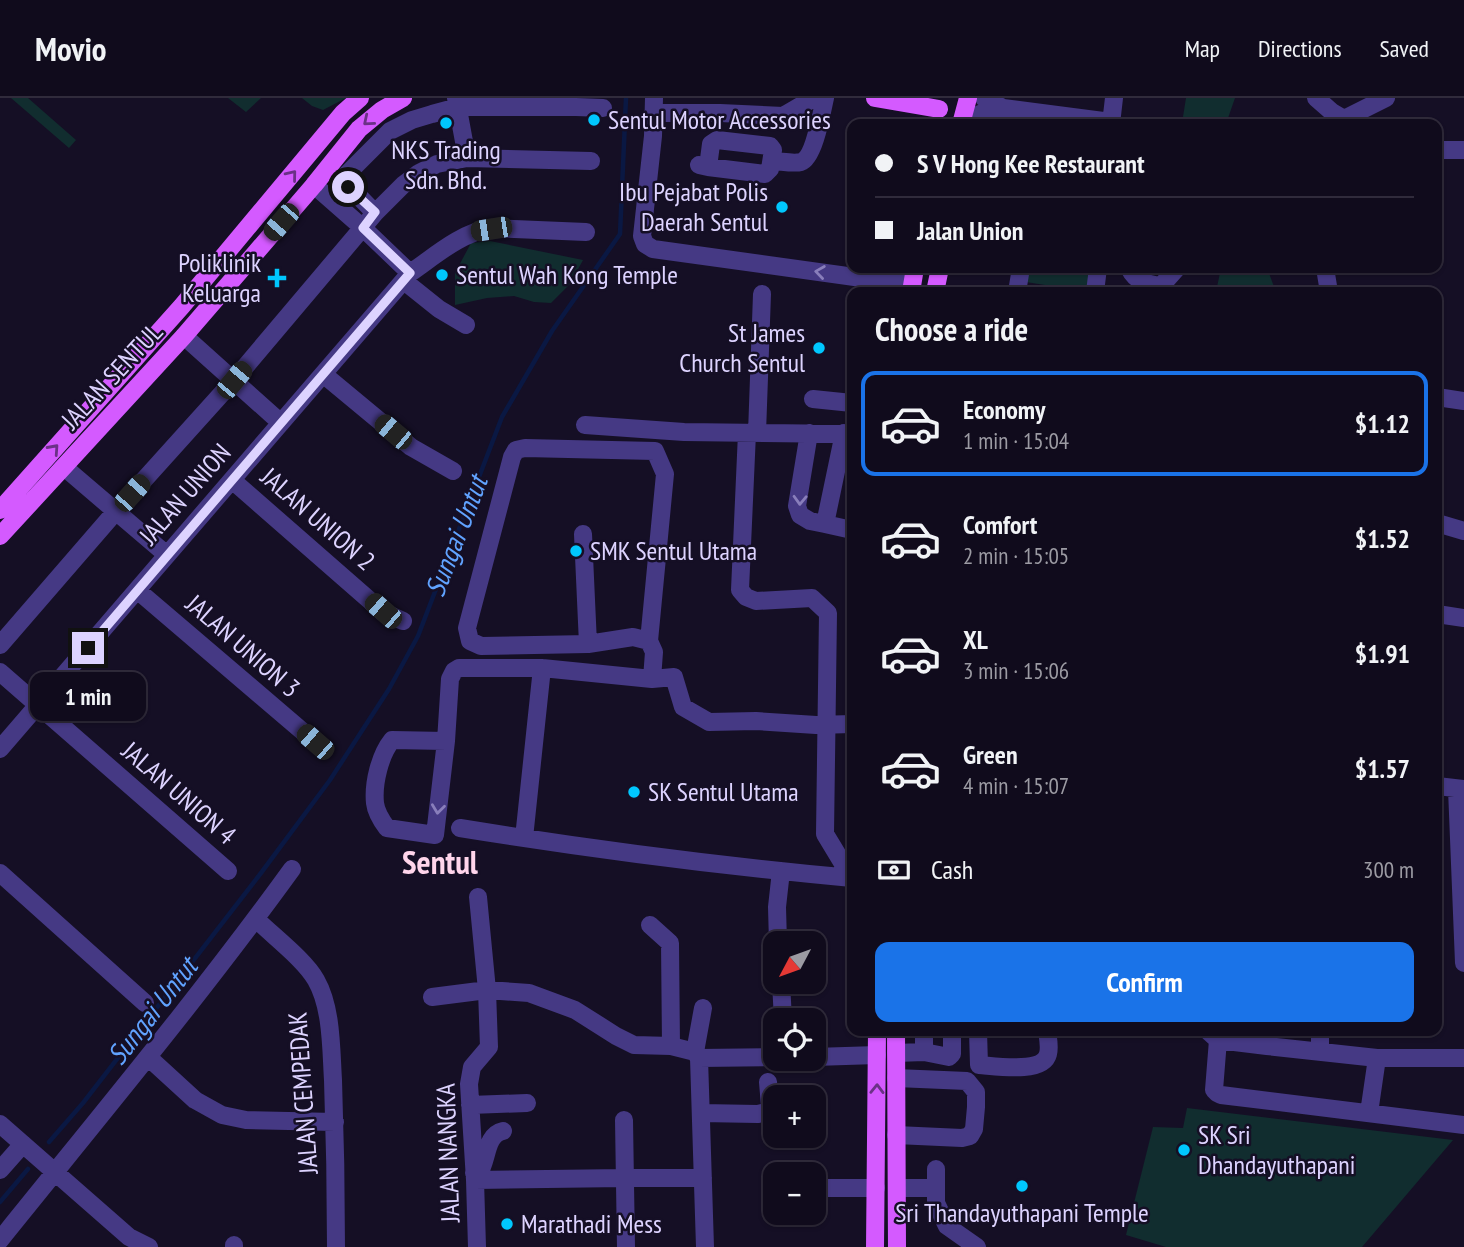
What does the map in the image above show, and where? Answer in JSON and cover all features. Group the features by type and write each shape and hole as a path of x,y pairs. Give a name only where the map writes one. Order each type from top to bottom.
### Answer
{"main road":[{"name":"JALAN SENTUL","path":"6,512 343,113 360,98"},
{"name":"JALAN SENTUL","path":"6,512 64,467 184,335 359,129 382,110 403,98"},
{"path":"875,98 942,107"},
{"path":"964,119 968,98"},
{"path":"876,1247 877,1036"},
{"path":"896,1036 897,1247"}],"street":[{"path":"814,98 783,116 654,106 642,236 645,244 653,249 913,282"},
{"path":"772,161 804,161 817,131 825,98"},
{"path":"984,98 1003,108"},
{"path":"1111,119 1114,98"},
{"path":"1316,98 1340,119"},
{"path":"1348,119 1386,98"},
{"path":"457,102 467,158"},
{"path":"375,212 348,187 344,181 345,176 390,131 412,120 457,102 576,102 603,108"},
{"path":"970,119 1003,108 1087,119"},
{"path":"717,140 770,146 773,150 772,161 765,174 703,166 711,144 717,140"},
{"path":"1442,150 1464,150"},
{"path":"0,645 234,380 375,212 403,184 437,164 467,158 591,161"},
{"path":"314,185 363,228 439,309 466,325"},
{"name":"JALAN UNION","path":"0,749 407,277 464,237 477,231 491,229 586,232"},
{"path":"1132,273 1143,283 1161,286 1173,273"},
{"path":"762,294 740,590 746,597 756,601 812,598 828,612 825,834 847,870"},
{"path":"184,335 281,423"},
{"path":"323,374 411,447 453,471"},
{"path":"1442,398 1464,401"},
{"path":"813,399 847,402"},
{"path":"585,425 684,432 847,434"},
{"path":"809,433 797,506 800,515 810,521 847,529"},
{"path":"825,524 847,438"},
{"path":"649,641 633,637 588,644 481,646 470,641 467,628 516,450 655,451 665,474 649,641 654,652 652,679"},
{"path":"64,467 167,555"},
{"name":"JALAN UNION 2","path":"232,480 383,611 403,621"},
{"path":"1442,524 1464,531"},
{"path":"583,534 588,644"},
{"name":"JALAN UNION 3","path":"137,590 315,742"},
{"path":"1442,615 1464,618"},
{"path":"446,741 392,740 385,748 377,771 375,803 380,819 387,828 435,835 446,741 450,679 459,668 542,668 652,679 674,677 683,706 709,722 847,724"},
{"path":"524,838 542,668"},
{"name":"JALAN UNION 4","path":"0,671 228,871"},
{"path":"1442,787 1460,789 1464,963"},
{"path":"460,828 781,871 847,877"},
{"path":"0,1240 148,1057 292,869"},
{"path":"778,931 776,906 781,871"},
{"path":"0,873 145,1003"},
{"name":"JALAN NANGKA","path":"477,1247 469,1084 472,1067 489,1047 487,990 478,897"},
{"name":"JALAN CEMPEDAK","path":"256,919 316,979 324,999 331,1045 335,1122 336,1247"},
{"path":"650,925 670,943 671,1046"},
{"path":"432,997 487,990 529,993 575,1010 634,1045 671,1046 697,1055 763,1057"},
{"path":"703,1008 697,1055 705,1247"},
{"path":"924,1036 924,1052"},
{"path":"896,1052 924,1052 949,1057 952,1054 952,1036"},
{"path":"978,1036 979,1065 1034,1067 1044,1062 1048,1053 1047,1036"},
{"path":"1213,1036 1214,1090 1217,1094 1464,1125"},
{"path":"1219,1036 1377,1058 1464,1058"},
{"path":"1320,1036 1320,1052"},
{"path":"826,1057 877,1055"},
{"path":"148,1057 195,1100 222,1115 246,1119 335,1122"},
{"path":"1369,1113 1377,1058"},
{"path":"896,1078 967,1081 976,1100 974,1129 970,1136 962,1138 897,1135"},
{"path":"701,1113 766,1112 770,1107 768,1082"},
{"path":"470,1105 527,1103"},
{"path":"624,1121 626,1247"},
{"path":"0,1124 129,1237 149,1247"},
{"path":"475,1177 483,1166 491,1139 497,1133 503,1132"},
{"path":"0,1170 23,1144"},
{"path":"936,1169 936,1203 947,1226 977,1247"},
{"path":"475,1177 703,1178"},
{"path":"826,1188 876,1188"},
{"path":"897,1188 936,1188"}],"green space":[{"path":"11,98 28,98 76,140 69,148"},
{"path":"228,98 261,98 246,112"},
{"path":"302,98 346,98 323,110"},
{"path":"1186,98 1235,98 1228,119 1183,119"},
{"path":"490,241 583,260 570,284 551,303 534,302 514,296 455,305 455,273 471,243"},
{"path":"1027,273 1091,273 1090,287 1058,287 1026,282"},
{"path":"1220,273 1269,273 1274,287 1217,287"},
{"path":"1187,1108 1453,1140 1362,1247 1166,1247 1126,1235 1153,1127 1183,1128"}],"waterway":[{"name":"Sungai Untut","path":"49,1142 83,1103 261,873 330,780 389,689 418,636 502,417 552,331 620,234 626,98"},
{"name":"Sungai Untut","path":"0,1202 28,1169"}],"place":[{"name":"Sentul Motor Accessories","path":"594,120"},
{"name":"NKS Trading Sdn. Bhd.","path":"446,123"},
{"name":"Ibu Pejabat Polis Daerah Sentul","path":"782,207"},
{"name":"Sentul Wah Kong Temple","path":"442,275"},
{"name":"Poliklinik Keluarga","path":"277,278"},
{"name":"St James Church Sentul","path":"819,348"},
{"name":"SMK Sentul Utama","path":"576,551"},
{"name":"SK Sentul Utama","path":"634,792"},
{"name":"SK Sri Dhandayuthapani","path":"1184,1150"},
{"name":"Sri Thandayuthapani Temple","path":"1022,1186"},
{"name":"Marathadi Mess","path":"507,1224"}],"district":[{"name":"Sentul","path":"440,862"}],"route":[{"path":"88,648 410,273 363,228 375,212 348,187"}]}
